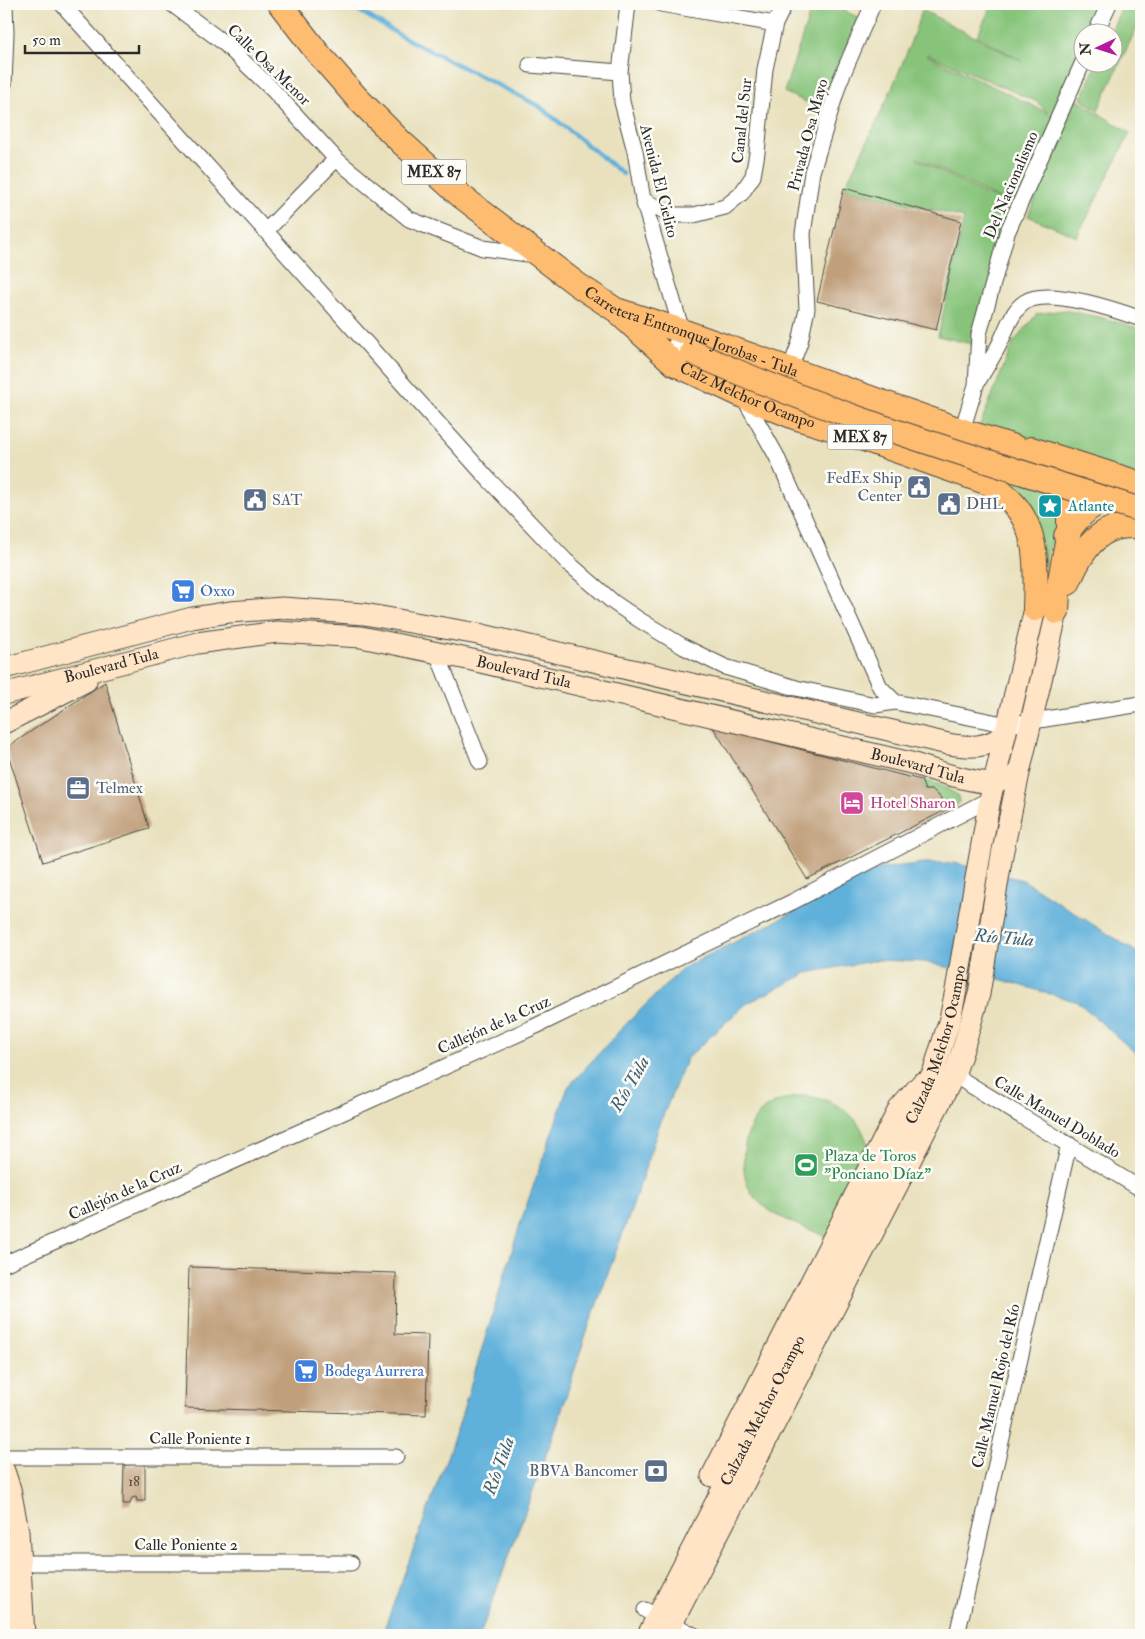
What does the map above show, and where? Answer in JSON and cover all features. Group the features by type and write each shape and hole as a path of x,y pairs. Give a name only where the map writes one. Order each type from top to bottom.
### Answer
{"main road":[{"name":"Carretera Entronque Jorobas - Tula","path":"280,4 317,52 357,98 401,142 461,196 539,256 616,310 681,348 790,369 963,431 1014,447 1032,456 1044,465 1064,488 1067,498 1069,531"},
{"name":"Calz Melchor Ocampo","path":"616,310 681,348 743,396 794,416 991,484 1009,498 1017,508 1031,536 1036,553 1046,611"},
{"path":"681,348 745,376 872,424 1141,510"},
{"path":"1014,447 1024,447 1141,484"},
{"path":"1046,611 1044,589 1055,558 1069,531 1090,508 1101,501 1130,492 1141,491"},
{"path":"1046,611 1087,547 1098,537 1122,526 1141,527"},
{"name":"Boulevard Tula","path":"4,668 192,618 230,612 283,608 364,614 478,634 948,744 968,747 980,746 993,742 1006,730"},
{"name":"Calzada Melchor Ocampo","path":"669,1628 686,1560 914,1115 944,1072 963,1049 979,994 1002,855 1030,722 1046,611"},
{"name":"Calzada Melchor Ocampo","path":"669,1628 890,1198 944,1072 943,1042 956,990 1006,730 1046,611"},
{"name":"Boulevard Tula","path":"4,694 197,643 277,632 360,637 437,653 911,763 942,773 997,780"},
{"path":"4,723 71,690 88,680 101,669"},
{"path":"968,747 991,755 997,780"},
{"path":"997,780 1025,747"},
{"path":"997,780 1008,784 999,825 998,839 1002,855"},
{"path":"669,1628 656,1588 899,1109 944,1072"},
{"path":"632,1635 669,1628 778,1449 941,1129 944,1072"},
{"path":"866,1174 868,1205"},
{"path":"882,1244 890,1198"},
{"path":"815,1274 843,1253"},
{"path":"772,1428 778,1449"},
{"path":"4,1471 10,1489 18,1531 20,1563 10,1602 7,1635"},
{"path":"4,1547 10,1602 24,1635"},
{"path":"656,1588 686,1560"}],"street":[{"path":"4,4 4,84"},
{"path":"62,4 489,480 566,561 613,602 638,619 684,647 725,667 796,688 875,705 895,702 1006,730 1030,722 1141,704"},
{"name":"Calle Osa Menor","path":"172,4 224,43 272,90 336,159 409,219 483,248 539,256"},
{"name":"Avenida El Cielito","path":"628,4 620,72 622,102 635,151 643,200 681,348"},
{"path":"661,4 775,24"},
{"name":"Canal del Sur","path":"643,200 672,215 694,215 725,207 741,194 753,176 765,69 775,24 784,4"},
{"name":"Privada Osa Mayo","path":"790,369 800,342 807,309 802,234 812,172 839,83 873,4"},
{"path":"1101,22 1109,4"},
{"path":"530,65 620,72"},
{"name":"Del Nacionalismo","path":"976,385 979,334 1007,233 1079,72"},
{"path":"266,231 336,159"},
{"path":"931,462 944,461 954,457 976,385 999,346 1010,318 1025,302 1043,296 1065,298 1141,319"},
{"path":"743,396 776,455 880,687 895,702"},
{"path":"437,653 480,762"},
{"path":"721,690 725,667"},
{"name":"Callejón de la Cruz","path":"4,1264 536,1026 792,902 997,780"},
{"name":"Calle Manuel Doblado","path":"944,1072 1069,1144 1141,1189"},
{"name":"Calle Manuel Rojo del Río","path":"957,1635 1069,1144"},
{"name":"Calle Poniente 1","path":"4,1456 396,1457"},
{"name":"Calle Poniente 2","path":"20,1563 351,1563"}],"green space":[{"path":"813,4 831,4 859,18 819,108 784,92"},
{"path":"992,4 1113,4 1101,22 1072,22 1072,72 1077,72 1006,232 980,346 938,336 964,218 844,188 896,78 922,10 1022,61 977,36","holes":["928,54 1037,102 1048,113 927,55","918,158 999,199 985,194"]},
{"path":"1123,4 1128,4 1141,12 1141,18 1122,59 1122,22 1115,22"},
{"path":"1093,72 1116,72 1098,110 1081,99"},
{"path":"1076,99 1130,133 1077,237 1028,216"},
{"path":"1064,310 1103,318 1141,329 1141,478 979,428 1013,343 1037,314"},
{"path":"964,456 1052,484 1063,522 1048,549 1044,567 1042,554"},
{"path":"921,780 945,788 959,796 960,802 955,807 948,809 933,790 925,790"},
{"name":"Plaza de Toros \"Ponciano Díaz\"","path":"800,1096 825,1100 847,1112 860,1127 869,1147 830,1238 791,1222 763,1206 750,1190 746,1180 744,1168 745,1145 753,1123 763,1110 773,1104"}],"water":[{"name":"Río Tula","path":"924,863 954,863 1023,880 1141,955 1141,1058 1078,1002 999,979 925,962 877,960 807,973 746,1004 687,1058 660,1123 632,1208 587,1331 558,1422 480,1635 382,1635 458,1427 521,1221 568,1087 623,1027 683,968 871,870"}],"building":[{"path":"844,188 961,221 936,330 817,301"},
{"name":"Telmex","path":"105,682 149,828 43,862 6,748"},
{"name":"Hotel Sharon","path":"713,727 921,780 925,790 933,790 948,809 807,879"},
{"name":"Bodega Aurrera","path":"189,1267 396,1273 395,1334 428,1335 426,1415 185,1408"},
{"path":"145,1464 145,1501 137,1501 136,1497 132,1498 130,1504 123,1504 124,1465"}],"waterway":[{"path":"348,4 401,36 539,106 623,174"}],"place":[{"name":"FedEx Ship Center","path":"919,487"},
{"name":"SAT","path":"255,500"},
{"name":"DHL","path":"949,504"},
{"name":"Atlante","path":"1050,506"},
{"name":"Oxxo","path":"183,591"},
{"name":"Telmex","path":"78,788"},
{"name":"Hotel Sharon","path":"852,803"},
{"name":"Plaza de Toros \"Ponciano Díaz\"","path":"806,1165"},
{"name":"Bodega Aurrera","path":"306,1371"},
{"name":"BBVA Bancomer","path":"656,1471"}]}
